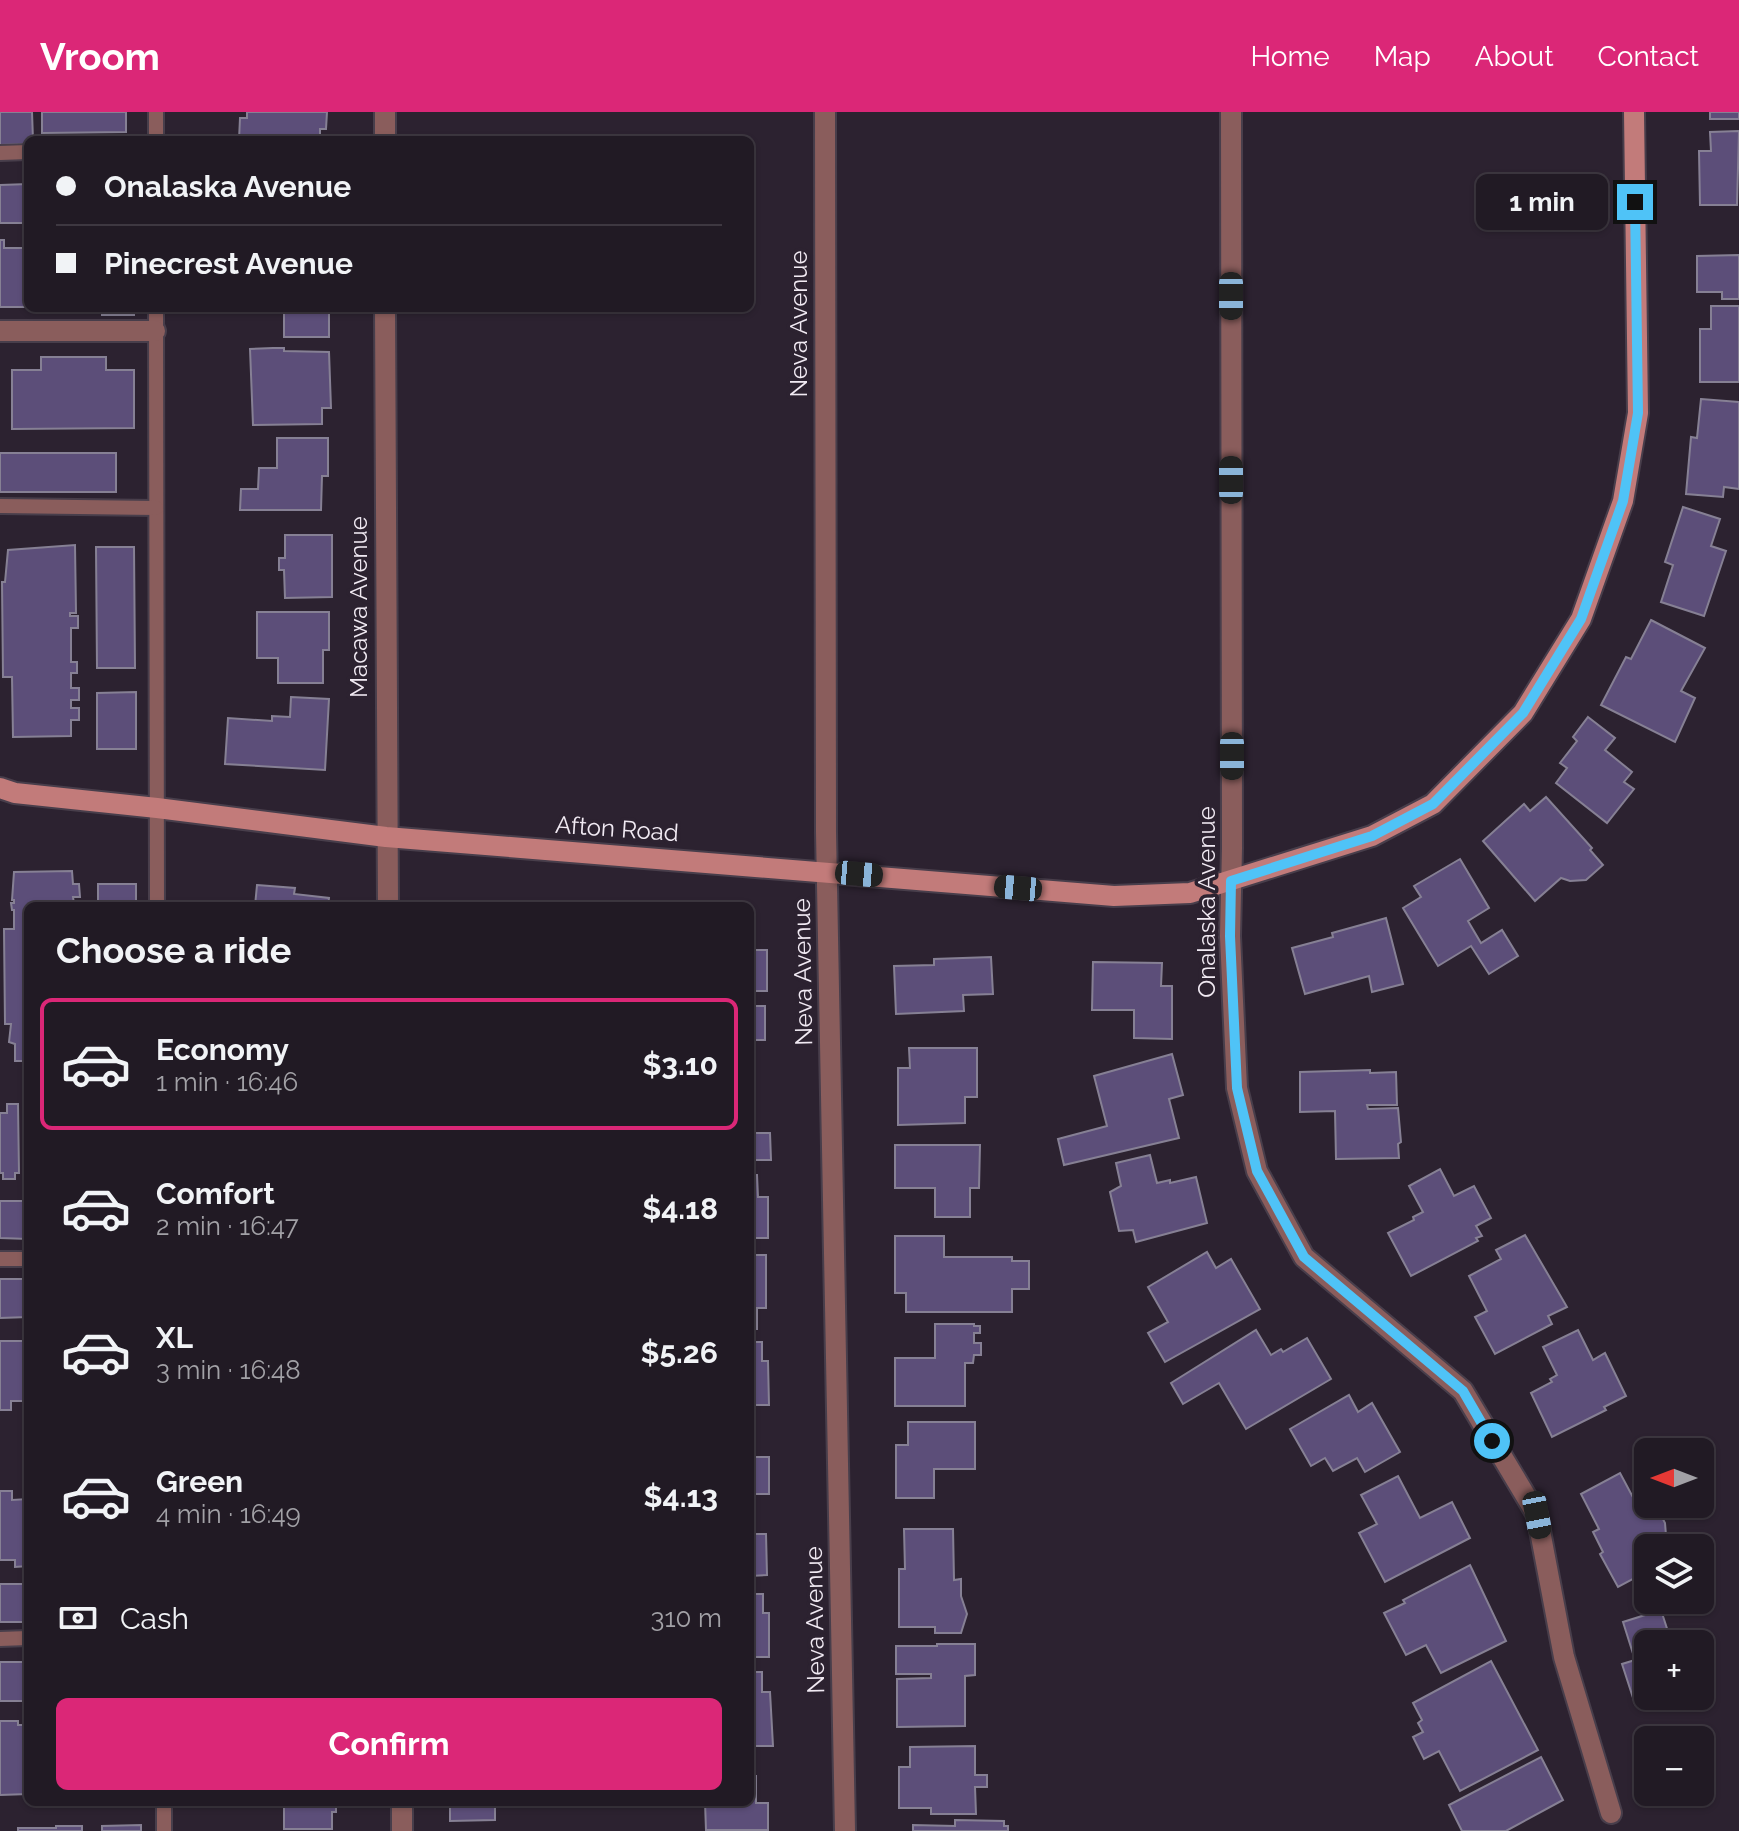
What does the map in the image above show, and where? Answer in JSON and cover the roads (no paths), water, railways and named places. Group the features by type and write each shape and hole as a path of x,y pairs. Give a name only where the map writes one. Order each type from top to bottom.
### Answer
{"street":[{"path":"385,112 385,136"},
{"name":"Neva Avenue","path":"825,112 827,871 845,1831"},
{"name":"Onalaska Avenue","path":"1231,112 1230,936 1237,1088 1257,1171 1304,1257 1463,1391 1537,1515 1564,1657 1611,1813"},
{"name":"Afton Road","path":"0,788 15,793 386,837 1114,896 1190,893 1372,836 1433,804 1523,713 1581,619 1623,501 1638,413 1634,112"},
{"name":"Macawa Avenue","path":"385,312 388,902"},
{"path":"0,331 155,331"},
{"path":"402,1806 402,1831"}],"lane":[{"path":"156,112 156,136"},
{"path":"0,153 24,152"},
{"path":"156,312 157,902"},
{"path":"0,506 156,508"},
{"path":"0,1259 24,1259"},
{"path":"0,1639 24,1638"},
{"path":"164,1806 164,1831"}]}
